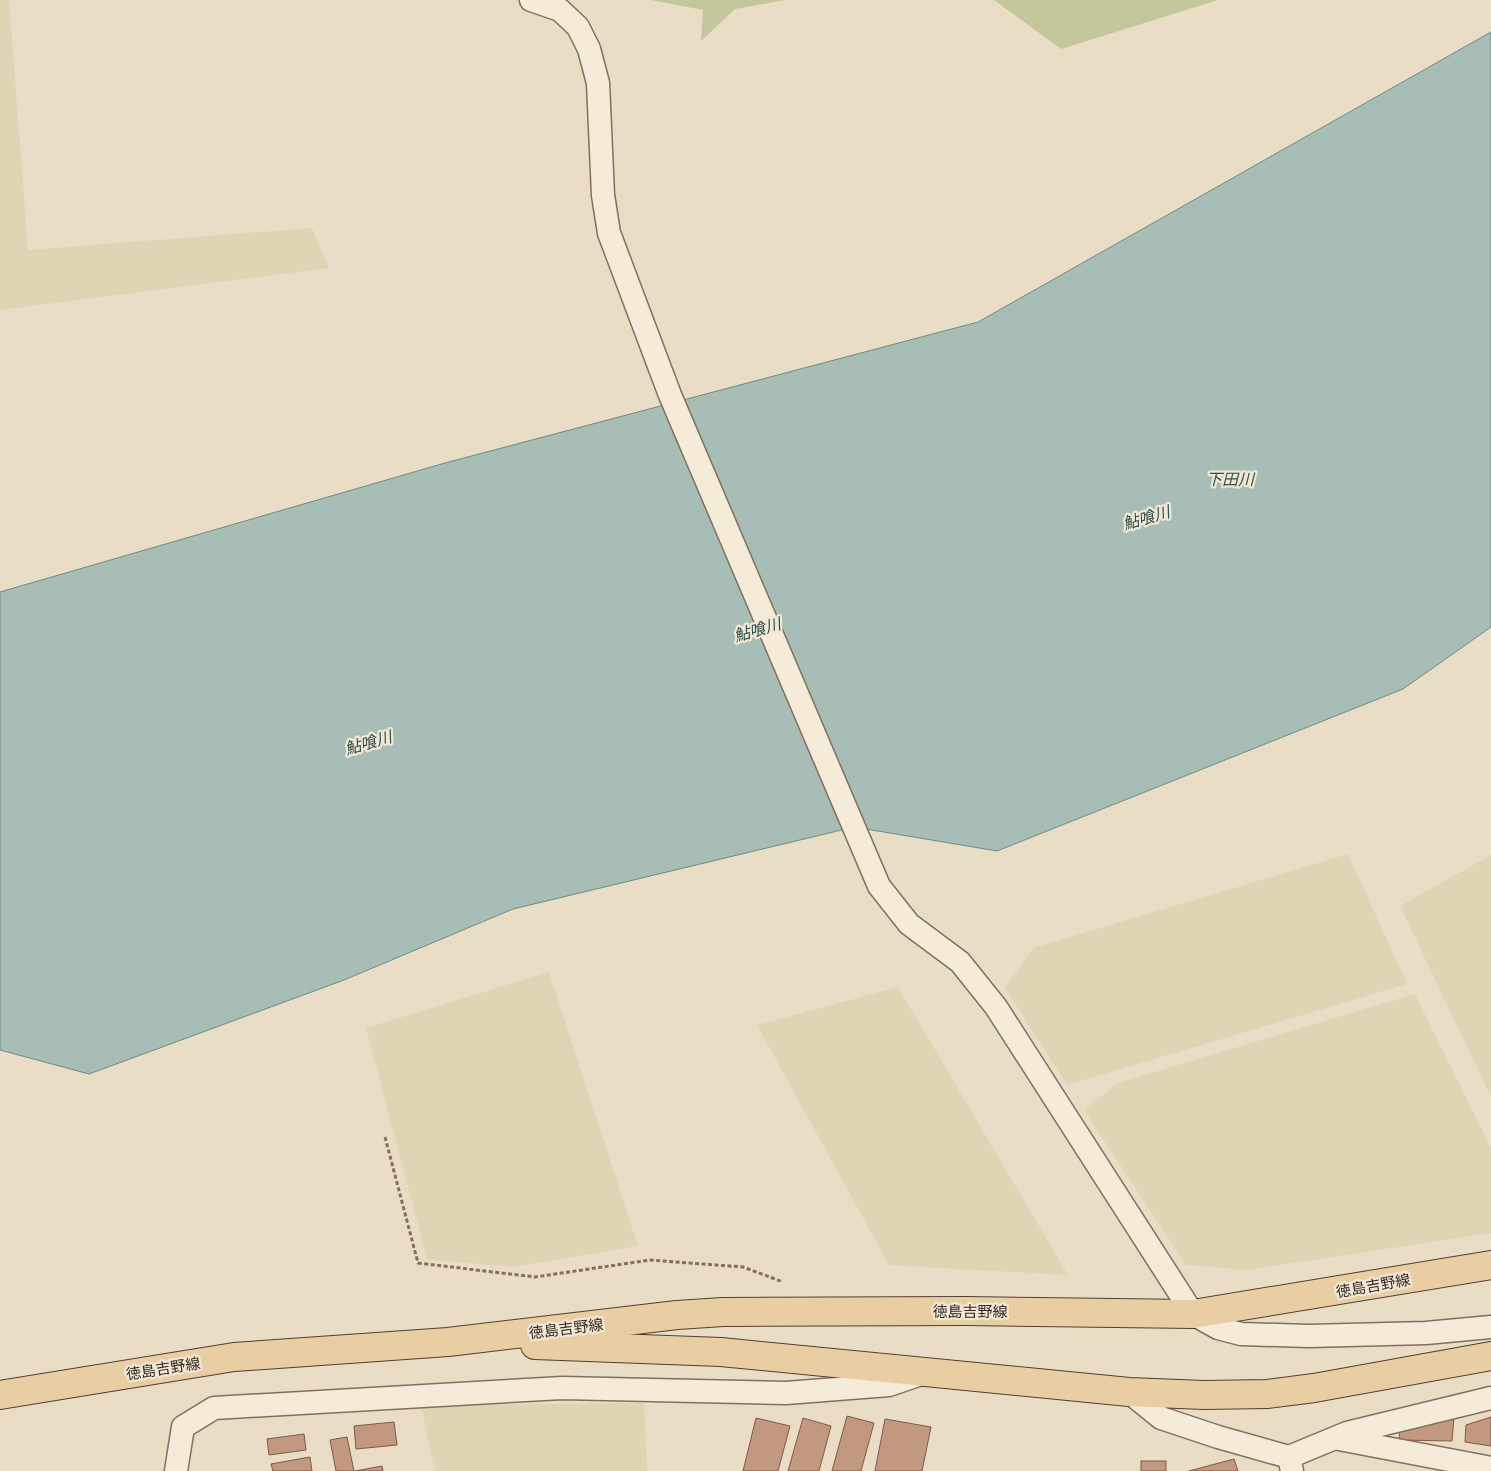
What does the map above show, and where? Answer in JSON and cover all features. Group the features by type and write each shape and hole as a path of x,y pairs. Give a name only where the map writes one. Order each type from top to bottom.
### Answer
{"main road":[{"name":"徳島吉野線","path":"0,1395 234,1357 448,1342 632,1320 723,1312 966,1311 1194,1314 1491,1265"},
{"name":"徳島吉野線","path":"448,1342 721,1352 1129,1392 1204,1396 1267,1394 1314,1388 1491,1356"}],"street":[{"path":"531,0 560,10 578,27 589,49 598,84 602,195 609,233 670,395 879,886 909,924 960,962 996,1007 1194,1314 1218,1328 1241,1334 1309,1336 1416,1334 1491,1327"},
{"path":"176,1471 183,1427 214,1408 562,1388 786,1393 889,1386 925,1373"},
{"path":"1129,1392 1161,1418 1290,1464 1347,1433 1491,1398"},
{"path":"1336,1438 1491,1468"}],"path":[{"path":"385,1137 418,1263 536,1277 650,1260 743,1267 785,1283"}],"shaded area":[{"path":"0,0 9,0 28,250 312,228 329,268 0,310"},
{"path":"1348,854 1407,984 1067,1085 1005,988 1033,948"},
{"path":"1491,855 1491,1097 1400,906"},
{"path":"549,972 638,1246 513,1267 427,1259 366,1028"},
{"path":"898,987 1068,1275 889,1265 757,1025"},
{"path":"1415,994 1491,1148 1491,1233 1246,1270 1186,1265 1084,1110 1118,1083"},
{"path":"644,1403 647,1471 435,1471 421,1405"}],"green space":[{"path":"651,0 785,0 735,9 701,41 703,10"},
{"path":"994,0 1218,0 1061,49"}],"water":[{"name":"下田川","path":"1491,32 1491,627 1403,689 997,851 854,827 513,909 344,980 89,1074 0,1050 0,592 445,463 978,322"}],"building":[{"path":"847,1416 874,1423 861,1471 832,1471"},
{"path":"1454,1417 1452,1441 1399,1440 1400,1429"},
{"path":"1491,1417 1491,1446 1465,1442 1466,1425"},
{"path":"756,1418 790,1426 778,1471 743,1471"},
{"path":"803,1418 831,1426 819,1471 788,1471"},
{"path":"885,1419 931,1427 922,1471 875,1471"},
{"path":"394,1422 397,1445 356,1449 354,1426"},
{"path":"304,1434 306,1450 269,1455 267,1439"},
{"path":"347,1437 354,1471 336,1471 330,1440"},
{"path":"310,1457 312,1471 273,1471 271,1464"},
{"path":"1234,1459 1238,1471 1189,1471"},
{"path":"1141,1461 1166,1461 1166,1471 1141,1471"},
{"path":"382,1466 383,1471 355,1471"}],"water label":[{"name":"鮎喰川","path":"1146,517"},
{"name":"鮎喰川","path":"757,629"},
{"name":"鮎喰川","path":"368,742"}]}
